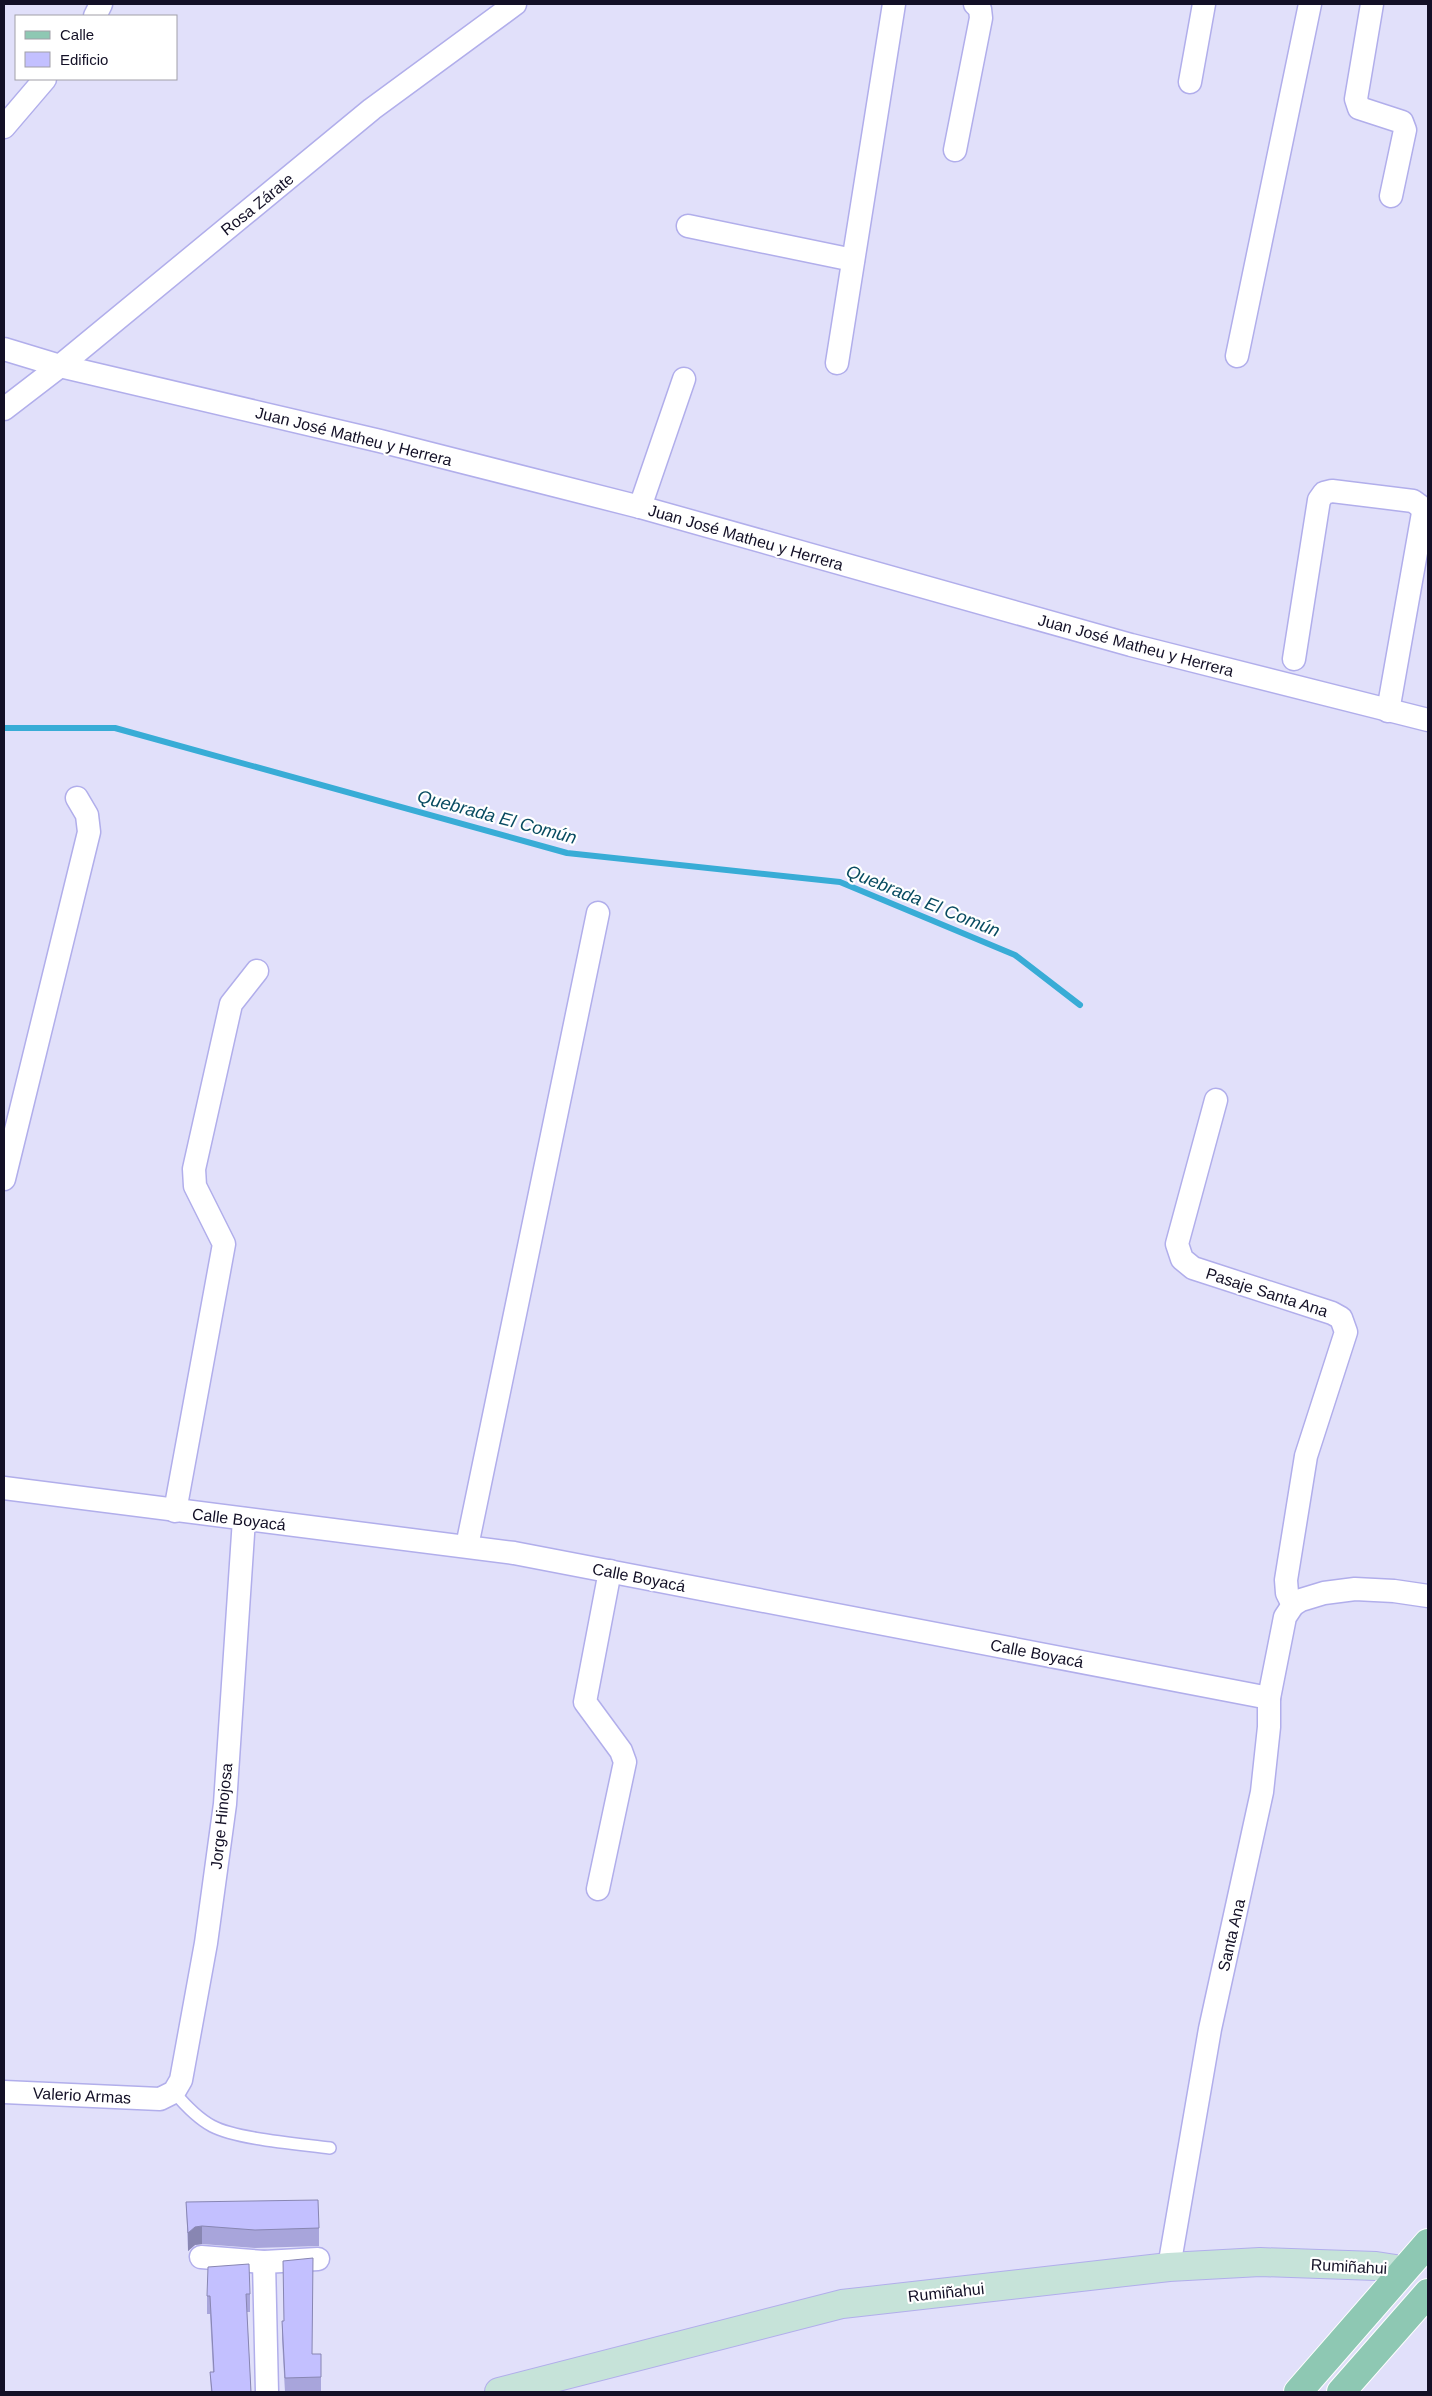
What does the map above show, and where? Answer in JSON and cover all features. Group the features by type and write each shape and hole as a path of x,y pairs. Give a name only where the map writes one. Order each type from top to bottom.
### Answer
{"main road":[{"path":"1298,2392 1428,2242"},
{"path":"1341,2392 1428,2293"}],"street":[{"name":"Rosa Zárate","path":"4,409 60,366 372,109 514,4"},
{"path":"837,363 894,4"},
{"path":"955,150 981,18 980,9 975,4"},
{"path":"1190,82 1204,4"},
{"path":"1237,356 1310,4"},
{"path":"1372,4 1356,104 1359,108 1402,122 1405,130 1391,196"},
{"path":"4,127 44,80"},
{"path":"688,226 853,260"},
{"name":"Juan José Matheu y Herrera","path":"4,348 60,366 380,441 640,507 1131,645 1428,720"},
{"path":"640,507 684,380"},
{"path":"1294,659 1319,500 1324,493 1332,491 1413,501 1420,506 1423,513 1388,711"},
{"path":"4,1178 89,832 86,815 78,798"},
{"path":"467,1546 598,913"},
{"path":"175,1511 224,1244 195,1186 194,1169 231,1004 257,971"},
{"name":"Pasaje Santa Ana","path":"1216,1100 1178,1244 1182,1259 1193,1268 1332,1313 1341,1318 1346,1332 1306,1456 1286,1580 1287,1592 1293,1605"},
{"name":"Calle Boyacá","path":"4,1488 175,1511 467,1546 610,1571 1269,1698"},
{"name":"Jorge Hinojosa","path":"167,2096 181,2080 206,1943 224,1804 244,1519"},
{"path":"598,1889 625,1762 621,1751 585,1702 610,1571"},
{"path":"1293,1605 1310,1596 1355,1589 1394,1591 1428,1596"},
{"name":"Santa Ana","path":"1169,2267 1210,2028 1262,1792 1270,1727 1269,1698 1285,1617 1293,1605"},
{"name":"Valerio Armas","path":"4,2092 167,2096"},
{"path":"201,2257 264,2262 318,2259"},
{"path":"264,2262 267,2392"},
{"name":"Rumiñahui","path":"499,2392 842,2304 1169,2267 1260,2262 1368,2266 1402,2270"}],"lane":[{"path":"167,2096 188,2108 212,2126 238,2134 330,2148"}],"building":[{"path":"318,2200 319,2228 255,2230 202,2226 195,2227 188,2233 186,2202"},
{"path":"313,2258 312,2354 321,2354 321,2377 285,2378 282,2321 284,2321 283,2261"},
{"path":"249,2264 250,2294 246,2294 251,2392 212,2392 210,2372 214,2372 210,2296 207,2296 208,2267"}],"waterway":[{"name":"Quebrada El Común","path":"4,728 115,728 567,853 840,882 1015,955 1080,1005"}]}
